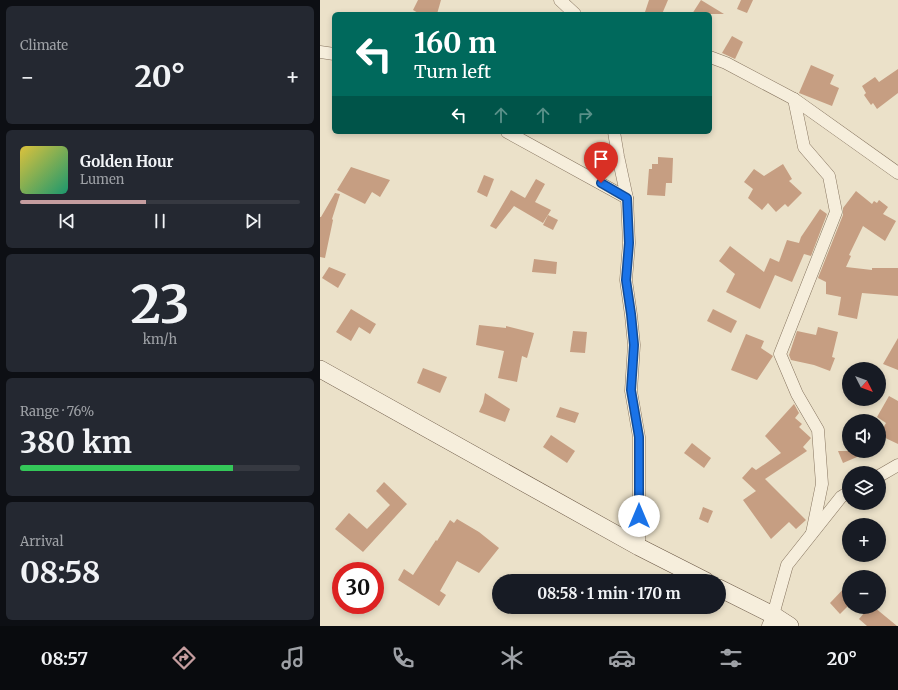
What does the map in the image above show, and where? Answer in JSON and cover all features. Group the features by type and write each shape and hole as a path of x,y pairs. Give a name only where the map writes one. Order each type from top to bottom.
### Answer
{"main road":[{"path":"320,369 640,547 692,574"},
{"path":"726,593 770,621 790,626"}],"street":[{"path":"560,0 573,12"},
{"path":"320,52 332,54"},
{"path":"712,59 726,63 794,99 898,173"},
{"path":"794,99 804,147 829,176 836,212 780,354 796,394 818,430 822,484 812,533"},
{"path":"511,134 627,198"},
{"path":"614,134 627,198 629,243 626,280 634,345 631,390 639,437 640,547"},
{"path":"886,472 898,465"},
{"path":"770,621 787,565 842,496"}],"building":[{"path":"418,0 441,0 438,12 416,12 413,10"},
{"path":"649,0 668,0 663,12 645,12"},
{"path":"701,0 724,14 712,14 712,12 693,12"},
{"path":"741,0 753,0 747,13 737,9"},
{"path":"732,36 743,42 735,59 722,53"},
{"path":"811,65 834,75 830,84 839,88 832,106 799,93"},
{"path":"898,69 898,93 877,109 873,103 871,105 864,95 866,93 862,86 875,77 879,82"},
{"path":"658,157 673,158 672,183 666,183 665,196 647,195 649,169 652,169 652,164 658,164"},
{"path":"783,164 792,179 789,181 802,193 788,207 785,204 776,212 768,203 762,210 748,198 753,189 744,182 754,169 764,176"},
{"path":"351,167 390,180 380,197 372,192 365,204 337,190"},
{"path":"484,175 494,179 487,197 477,192"},
{"path":"536,179 545,184 535,202 551,210 543,223 514,206 496,229 490,226 511,190 525,198"},
{"path":"856,191 872,204 874,201 877,203 879,200 888,207 883,214 896,221 885,241 863,226 849,255 851,256 846,267 872,270 872,268 898,268 898,296 862,293 857,319 838,315 841,297 826,294 826,282 818,278 843,215 843,208"},
{"path":"335,193 340,194 332,219 325,258 320,257 320,217"},
{"path":"820,209 827,214 811,256 804,254 792,282 775,275 760,309 726,292 735,274 719,261 730,246 764,272 770,258 779,262 787,240 799,243 801,237"},
{"path":"548,215 558,220 553,230 543,225"},
{"path":"534,259 557,262 556,274 532,272"},
{"path":"329,267 346,274 338,288 322,278"},
{"path":"351,309 376,324 370,334 359,327 351,341 336,332"},
{"path":"713,309 737,321 731,333 707,321"},
{"path":"479,325 506,328 506,326 534,333 527,358 522,356 517,382 498,378 504,351 476,345"},
{"path":"818,327 838,332 832,357 835,358 830,371 814,365 791,360 789,355 797,331 816,335"},
{"path":"573,331 587,332 585,353 570,352"},
{"path":"746,334 764,341 761,348 773,356 757,380 731,370"},
{"path":"898,338 898,370 886,365 886,362 884,362"},
{"path":"423,368 447,377 440,393 417,383"},
{"path":"485,393 510,409 505,422 479,412"},
{"path":"889,396 898,401 898,444 886,438 886,414 879,414 883,406 886,406 886,401"},
{"path":"794,404 799,413 795,418 802,424 799,427 811,438 803,447 807,451 765,479 806,520 796,529 789,522 771,539 743,500 756,491 742,478 752,467 756,470 781,453 765,436"},
{"path":"560,407 579,413 575,423 556,417"},
{"path":"551,435 575,451 567,463 543,447"},
{"path":"692,443 711,458 704,468 684,453"},
{"path":"838,451 842,451 842,458 855,458 843,463"},
{"path":"384,482 407,504 363,552 335,529 349,513 367,529 390,505 376,491"},
{"path":"703,507 713,511 708,523 699,519"},
{"path":"457,519 479,532 499,548 479,573 457,561 440,591 446,595 439,606 398,580 404,569 413,575 450,520 454,523"},
{"path":"842,590 842,612 840,614 830,603"},
{"path":"863,614 882,614 897,626 867,626 859,619"}],"route":[{"path":"601,183 627,198 629,243 626,280 634,345 631,390 639,437 639,516"}]}
